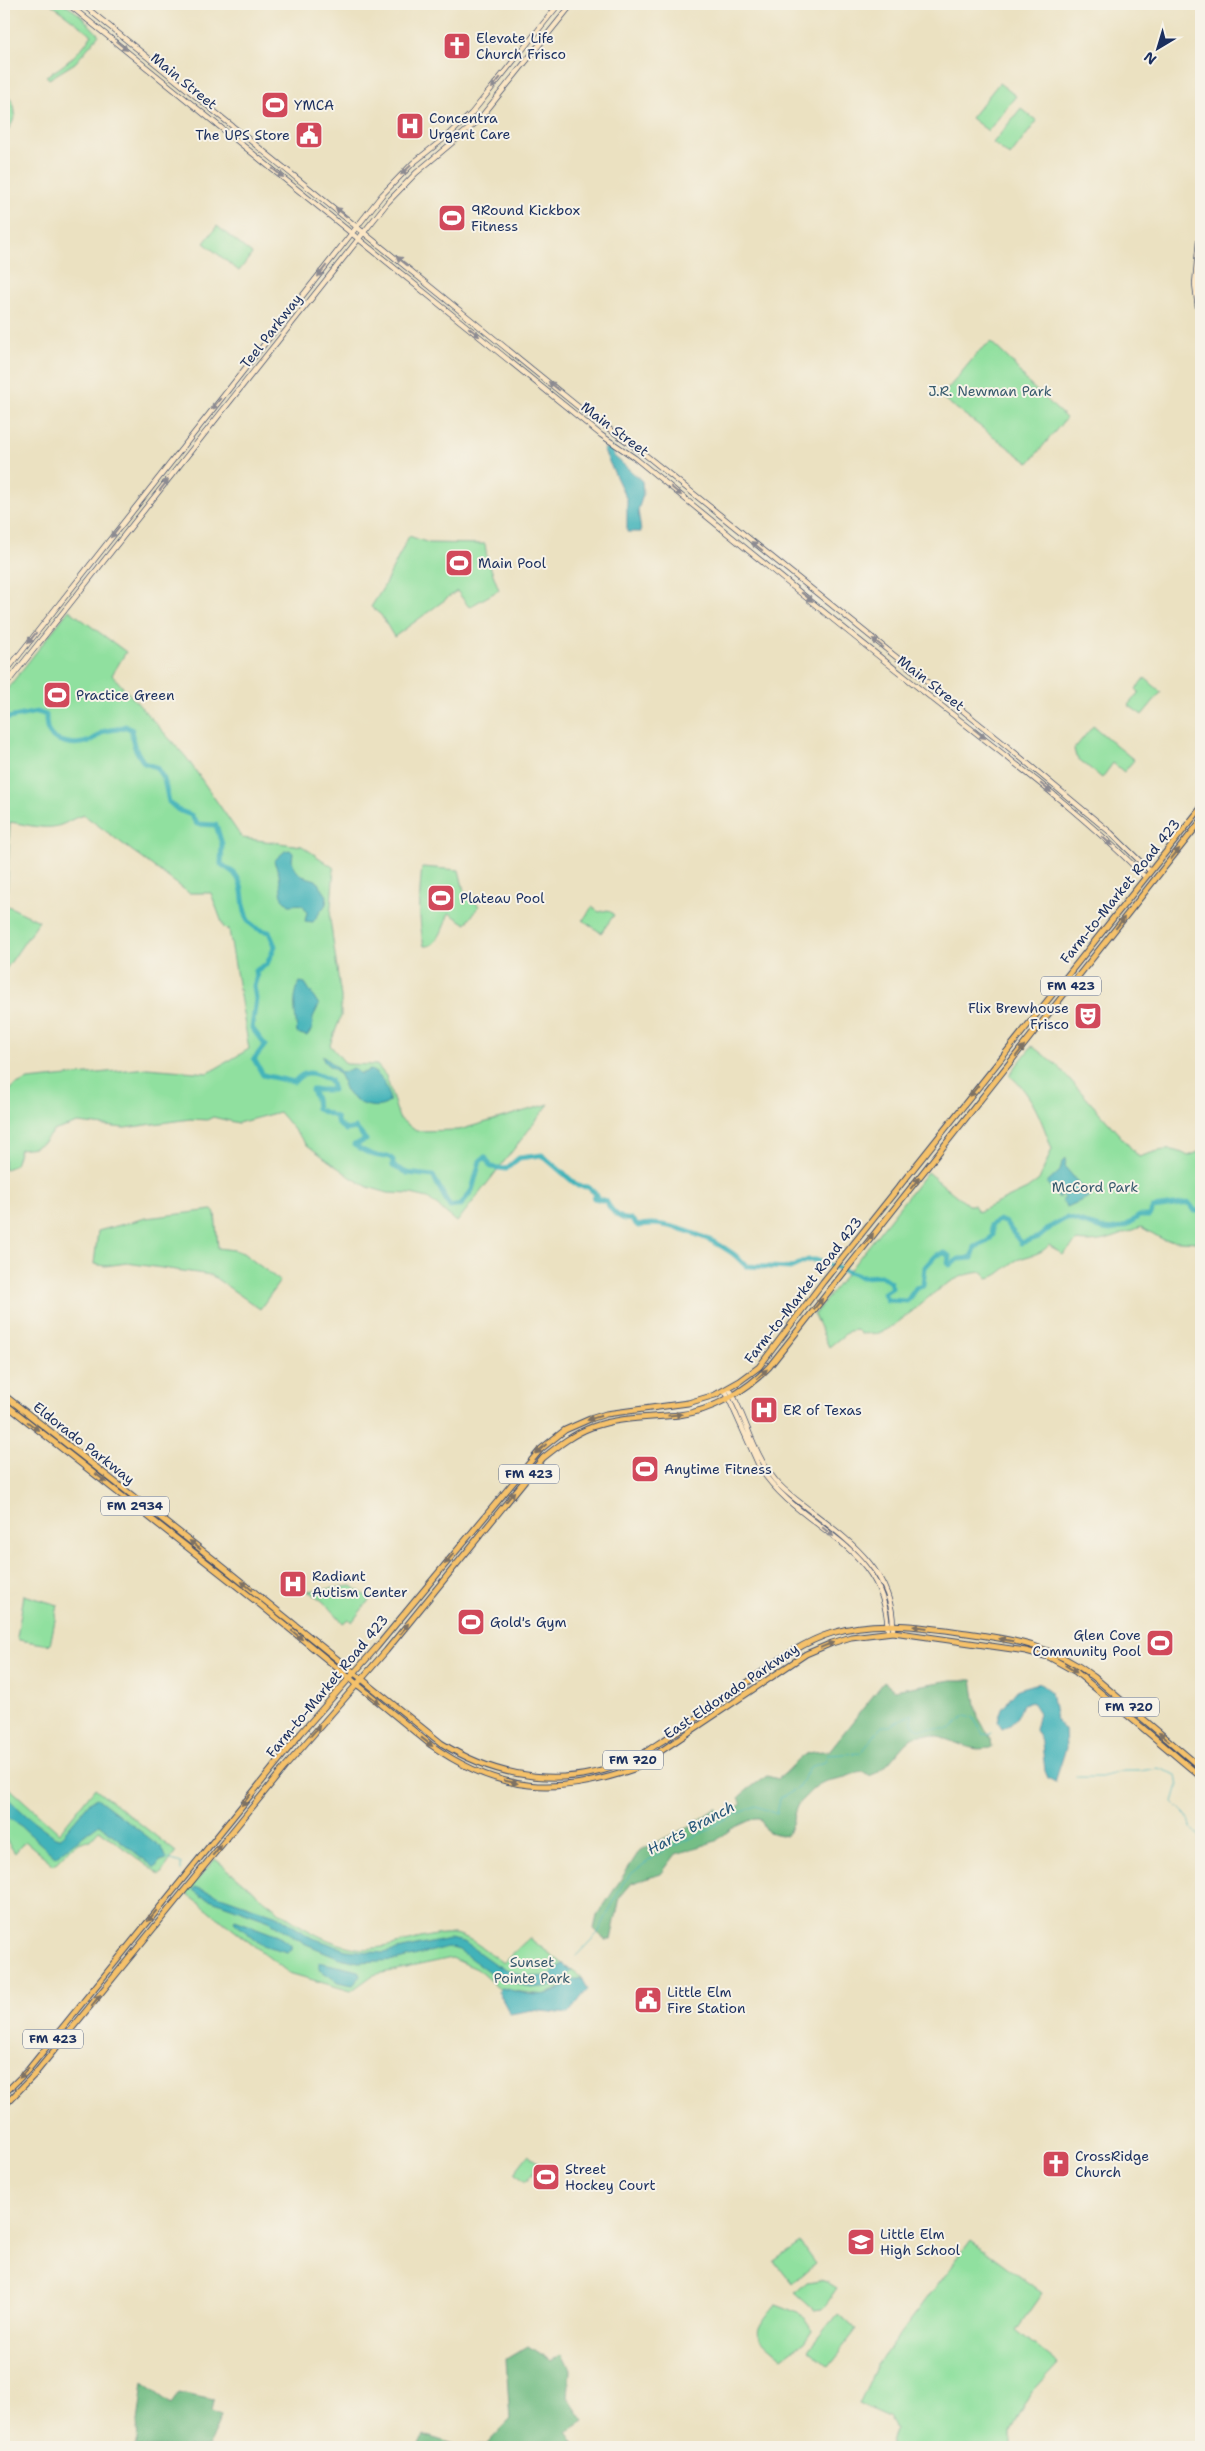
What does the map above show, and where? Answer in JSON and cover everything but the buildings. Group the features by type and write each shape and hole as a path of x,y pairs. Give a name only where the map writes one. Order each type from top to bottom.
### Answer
{"main road":[{"name":"Main Street","path":"68,4 596,431 635,458 888,664 1019,766 1071,809 1145,877"},
{"name":"Main Street","path":"82,4 312,188 592,417 643,453 1024,760 1111,833 1150,871"},
{"name":"Teel Parkway","path":"4,674 394,180 466,119 559,4"},
{"name":"Teel Parkway","path":"4,687 359,238 402,187 478,121 572,4"},
{"path":"518,55 526,61"},
{"path":"154,72 159,65"},
{"path":"429,149 436,156"},
{"path":"394,180 402,187"},
{"path":"305,195 312,188"},
{"path":"1201,217 1195,284 1201,333"},
{"path":"413,282 418,275"},
{"path":"458,318 463,311"},
{"path":"286,317 292,322"},
{"path":"1019,766 1024,760"},
{"name":"Farm-to-Market Road 423","path":"4,2094 28,2070 277,1762 407,1609 530,1459 552,1439 590,1419 688,1403 727,1389 759,1367 847,1251 1201,808"},
{"name":"Farm-to-Market Road 423","path":"4,2106 34,2075 284,1768 414,1615 537,1465 556,1448 592,1427 626,1420 691,1413 731,1396 756,1380 769,1367 804,1320 1201,821"},
{"path":"798,1315 804,1320"},
{"path":"727,1389 760,1468 773,1486 855,1546 870,1562 880,1578 888,1597 891,1632"},
{"name":"Eldorado Parkway","path":"4,1395 361,1678"},
{"name":"Eldorado Parkway","path":"4,1403 356,1684"},
{"path":"625,1412 626,1420"},
{"path":"472,1530 479,1535"},
{"path":"407,1609 414,1615"},
{"path":"278,1620 282,1614"},
{"name":"East Eldorado Parkway","path":"361,1678 451,1748 469,1759 497,1770 532,1777 557,1778 578,1776 599,1772 633,1760 803,1645 838,1631 891,1624 1026,1643 1061,1655 1094,1677 1201,1768"},
{"path":"940,1638 942,1630"},
{"name":"East Eldorado Parkway","path":"356,1684 446,1756 490,1778 526,1785 558,1788 594,1782 634,1769 770,1676 806,1654 846,1639 891,1632 1026,1650 1054,1659 1086,1680 1201,1777"},
{"path":"408,1727 414,1720"},
{"path":"277,1762 284,1768"}],"green space":[{"path":"51,4 64,4 79,14 99,35 75,63 49,79 46,76 71,58 92,35"},
{"path":"999,83 1016,96 988,131 971,118"},
{"path":"4,93 13,103 15,114 4,135"},
{"path":"1021,108 1037,121 1010,156 993,143"},
{"path":"217,226 252,254 239,271 204,243"},
{"name":"J.R. Newman Park","path":"991,342 1012,362 1029,384 1066,418 1029,463 941,397 980,350"},
{"path":"409,536 429,543 485,544 487,558 499,590 469,607 457,591 394,637 381,615 371,607 383,588"},
{"path":"69,610 126,652 112,675 186,757 242,838 302,846 334,868 330,919 341,997 341,1016 330,1045 346,1064 377,1065 386,1076 399,1118 416,1131 459,1130 549,1104 457,1222 428,1198 411,1194 388,1193 368,1187 352,1178 307,1145 279,1112 238,1123 213,1117 207,1120 190,1119 124,1128 78,1123 53,1131 44,1142 35,1147 20,1149 15,1165 4,1170 4,1097 14,1086 28,1080 147,1068 208,1073 249,1049 229,930 224,928 211,893 189,893 84,815 62,825 52,827 10,822 7,898 4,897 4,693"},
{"path":"1145,678 1161,692 1142,715 1128,705 1139,692 1136,689"},
{"path":"1093,726 1134,760 1124,772 1113,763 1102,778 1076,757 1074,749"},
{"path":"422,867 459,870 464,891 479,906 466,924 449,913 437,939 429,946 424,946 421,926 420,887"},
{"path":"4,904 39,921 4,972"},
{"path":"592,907 599,912 608,910 614,915 601,933 583,920"},
{"name":"McCord Park","path":"1032,1046 1058,1066 1139,1157 1164,1150 1175,1151 1188,1156 1201,1151 1201,1245 1198,1242 1164,1240 1141,1227 1118,1236 1094,1242 1077,1241 1063,1255 1049,1245 1039,1253 1013,1262 993,1277 988,1278 983,1272 968,1274 954,1280 894,1325 881,1332 861,1334 857,1330 849,1331 829,1347 814,1315 927,1172 968,1205 974,1205 978,1212 1027,1189 1039,1180 1052,1149 1031,1100 1009,1075"},
{"path":"212,1210 215,1213 218,1248 243,1253 280,1281 260,1309 211,1275 127,1263 105,1266 94,1264 98,1231 146,1218"},
{"path":"352,1586 370,1599 352,1622 348,1619 343,1623 327,1605 307,1591"},
{"path":"24,1595 58,1605 50,1645 19,1640 17,1637"},
{"path":"951,1680 972,1680 978,1717 991,1739 992,1748 974,1749 936,1736 916,1736 910,1739 877,1773 869,1776 862,1772 857,1772 817,1786 798,1805 786,1836 768,1832 759,1818 755,1818 731,1829 716,1841 676,1854 661,1874 632,1883 620,1897 611,1940 605,1940 594,1929 597,1916 640,1850 690,1826 716,1808 722,1816 742,1804 738,1798 748,1790 767,1776 778,1779 804,1755 818,1751 829,1751 884,1682 894,1690"},
{"path":"4,1783 59,1833 95,1788 176,1852 160,1875 99,1830 90,1840 79,1843 70,1849 54,1865 25,1841 15,1853 4,1837"},
{"name":"Sunset Pointe Park","path":"215,1859 299,1925 336,1943 369,1949 440,1934 452,1934 472,1941 503,1963 529,1938 582,1978 544,1995 499,1989 477,1969 452,1958 373,1975 351,1991 289,1973 186,1893"},
{"path":"528,2155 540,2164 526,2182 514,2173"},
{"path":"971,2240 1042,2293 1016,2330 1058,2364 1033,2391 1011,2431 1011,2447 890,2447 895,2429 888,2417 859,2404 877,2365"},
{"path":"800,2243 815,2264 792,2284 774,2261"},
{"path":"820,2280 837,2288 822,2309 814,2310 795,2293 807,2282"},
{"path":"776,2304 802,2316 810,2324 812,2330 804,2342 782,2358 760,2338 758,2333 762,2322"},
{"path":"838,2314 857,2329 828,2366 809,2350"},
{"path":"528,2346 551,2361 562,2354 570,2370 568,2398 584,2421 567,2432 577,2447 462,2447 486,2444 510,2419 506,2359"},
{"path":"143,2383 171,2404 179,2393 214,2400 212,2412 221,2416 208,2447 135,2447"},
{"path":"424,2435 462,2447 418,2447"}],"water":[{"path":"612,447 614,456 642,481 643,495 638,510 641,532 627,532 627,500 603,449"},
{"path":"290,850 293,853 292,861 296,870 302,876 316,880 327,896 326,904 313,922 305,921 307,913 302,905 289,905 282,898 279,874 274,861 285,851"},
{"path":"300,982 305,983 319,1005 313,1017 312,1029 307,1036 297,1033 295,1001"},
{"path":"323,1055 342,1073 353,1068 360,1074 371,1070 382,1080 387,1088 389,1102 384,1105 373,1106 355,1100 346,1090 337,1072 326,1064"},
{"path":"1066,1158 1065,1167 1089,1195 1087,1198 1067,1207 1061,1200 1065,1199 1061,1194 1059,1198 1047,1183 1060,1171 1062,1162"},
{"path":"1039,1683 1051,1692 1056,1720 1065,1730 1066,1748 1055,1782 1048,1778 1045,1771 1042,1743 1035,1730 1039,1713 1032,1702 1023,1704 1016,1720 1010,1725 1002,1729 998,1721 1002,1708 1018,1689"},
{"path":"4,1795 28,1817 55,1837 60,1838 91,1801 97,1798 162,1848 167,1859 160,1861 155,1868 99,1824 55,1857 21,1826 4,1815"},
{"path":"195,1887 280,1917 310,1937 346,1950 384,1953 449,1939 464,1942 496,1965 526,1977 549,1976 563,1964 572,1971 553,1986 531,1988 493,1975 459,1950 448,1947 398,1960 358,1962 340,1958 306,1944 269,1921 201,1896 193,1890"},
{"path":"235,1920 278,1936 291,1945 291,1950 287,1952 262,1945 236,1924"},
{"path":"319,1962 359,1971 361,1976 353,1985 338,1982 319,1969"},
{"path":"582,1978 588,1989 568,2014 532,2010 510,2014 498,1991 501,1988 536,1995 550,1993 572,1981"}],"waterway":[{"path":"4,719 37,712 46,715 48,731 55,739 67,743 85,743 103,732 125,726 132,730 134,744 144,763 156,767 164,779 169,802 178,810 191,815 197,824 216,825 222,844 221,864 234,873 239,881 246,916 257,929 269,932 275,946 267,964 255,971 257,976 254,986 256,999 252,1028 265,1045 254,1059 263,1075 294,1082 303,1075 310,1073 330,1080 333,1090 312,1090 316,1099 317,1109 336,1117 338,1124 346,1130 356,1128 366,1140 354,1145 362,1150 370,1154 388,1156 393,1160 393,1166 407,1173 433,1176 450,1207 461,1205 472,1190 480,1161 485,1157 491,1167 506,1169 519,1158 542,1155 578,1186 588,1187 597,1195 594,1198 606,1201 619,1217 631,1219 638,1226 648,1224 673,1227 700,1236 734,1254 746,1266 790,1268 808,1260 816,1260 861,1277 881,1276 890,1282 892,1288 884,1293 887,1300 907,1301 916,1288 923,1286 925,1267 936,1255 945,1253 949,1256 948,1264 950,1265 959,1259 972,1258 975,1247 988,1241 993,1235 991,1225 999,1220 1006,1223 1021,1243 1039,1237 1052,1226 1066,1218 1112,1230 1129,1224 1139,1216 1149,1216 1153,1208 1189,1203 1195,1211 1201,1211"},
{"name":"Harts Branch","path":"576,1956 598,1933 623,1883 632,1873 658,1854 708,1830 719,1822 756,1806 777,1814 780,1798 797,1789 810,1767 825,1762 827,1755 861,1753 882,1726 890,1726 912,1713 912,1724 919,1729 950,1729 966,1715 973,1717 983,1734 989,1735 992,1733"},
{"name":"Harts Branch","path":"1076,1777 1101,1777 1124,1771 1158,1768 1176,1775 1178,1785 1173,1802 1189,1818 1191,1828 1201,1837"},
{"name":"Harts Branch","path":"165,1858 181,1863 181,1870"}],"place":[{"name":"Elevate Life Church Frisco","path":"457,46"},
{"name":"YMCA","path":"275,105"},
{"name":"Concentra Urgent Care","path":"410,126"},
{"name":"The UPS Store","path":"309,135"},
{"name":"9Round Kickbox Fitness","path":"452,218"},
{"name":"Main Pool","path":"459,563"},
{"name":"Practice Green","path":"57,695"},
{"name":"Plateau Pool","path":"441,898"},
{"name":"Flix Brewhouse Frisco","path":"1088,1016"},
{"name":"ER of Texas","path":"764,1410"},
{"name":"Anytime Fitness","path":"645,1469"},
{"name":"Radiant Autism Center","path":"293,1584"},
{"name":"Gold's Gym","path":"471,1622"},
{"name":"Glen Cove Community Pool","path":"1160,1643"},
{"name":"Little Elm Fire Station","path":"648,2000"},
{"name":"CrossRidge Church","path":"1056,2164"},
{"name":"Street Hockey Court","path":"546,2177"},
{"name":"Little Elm High School","path":"861,2242"}]}
